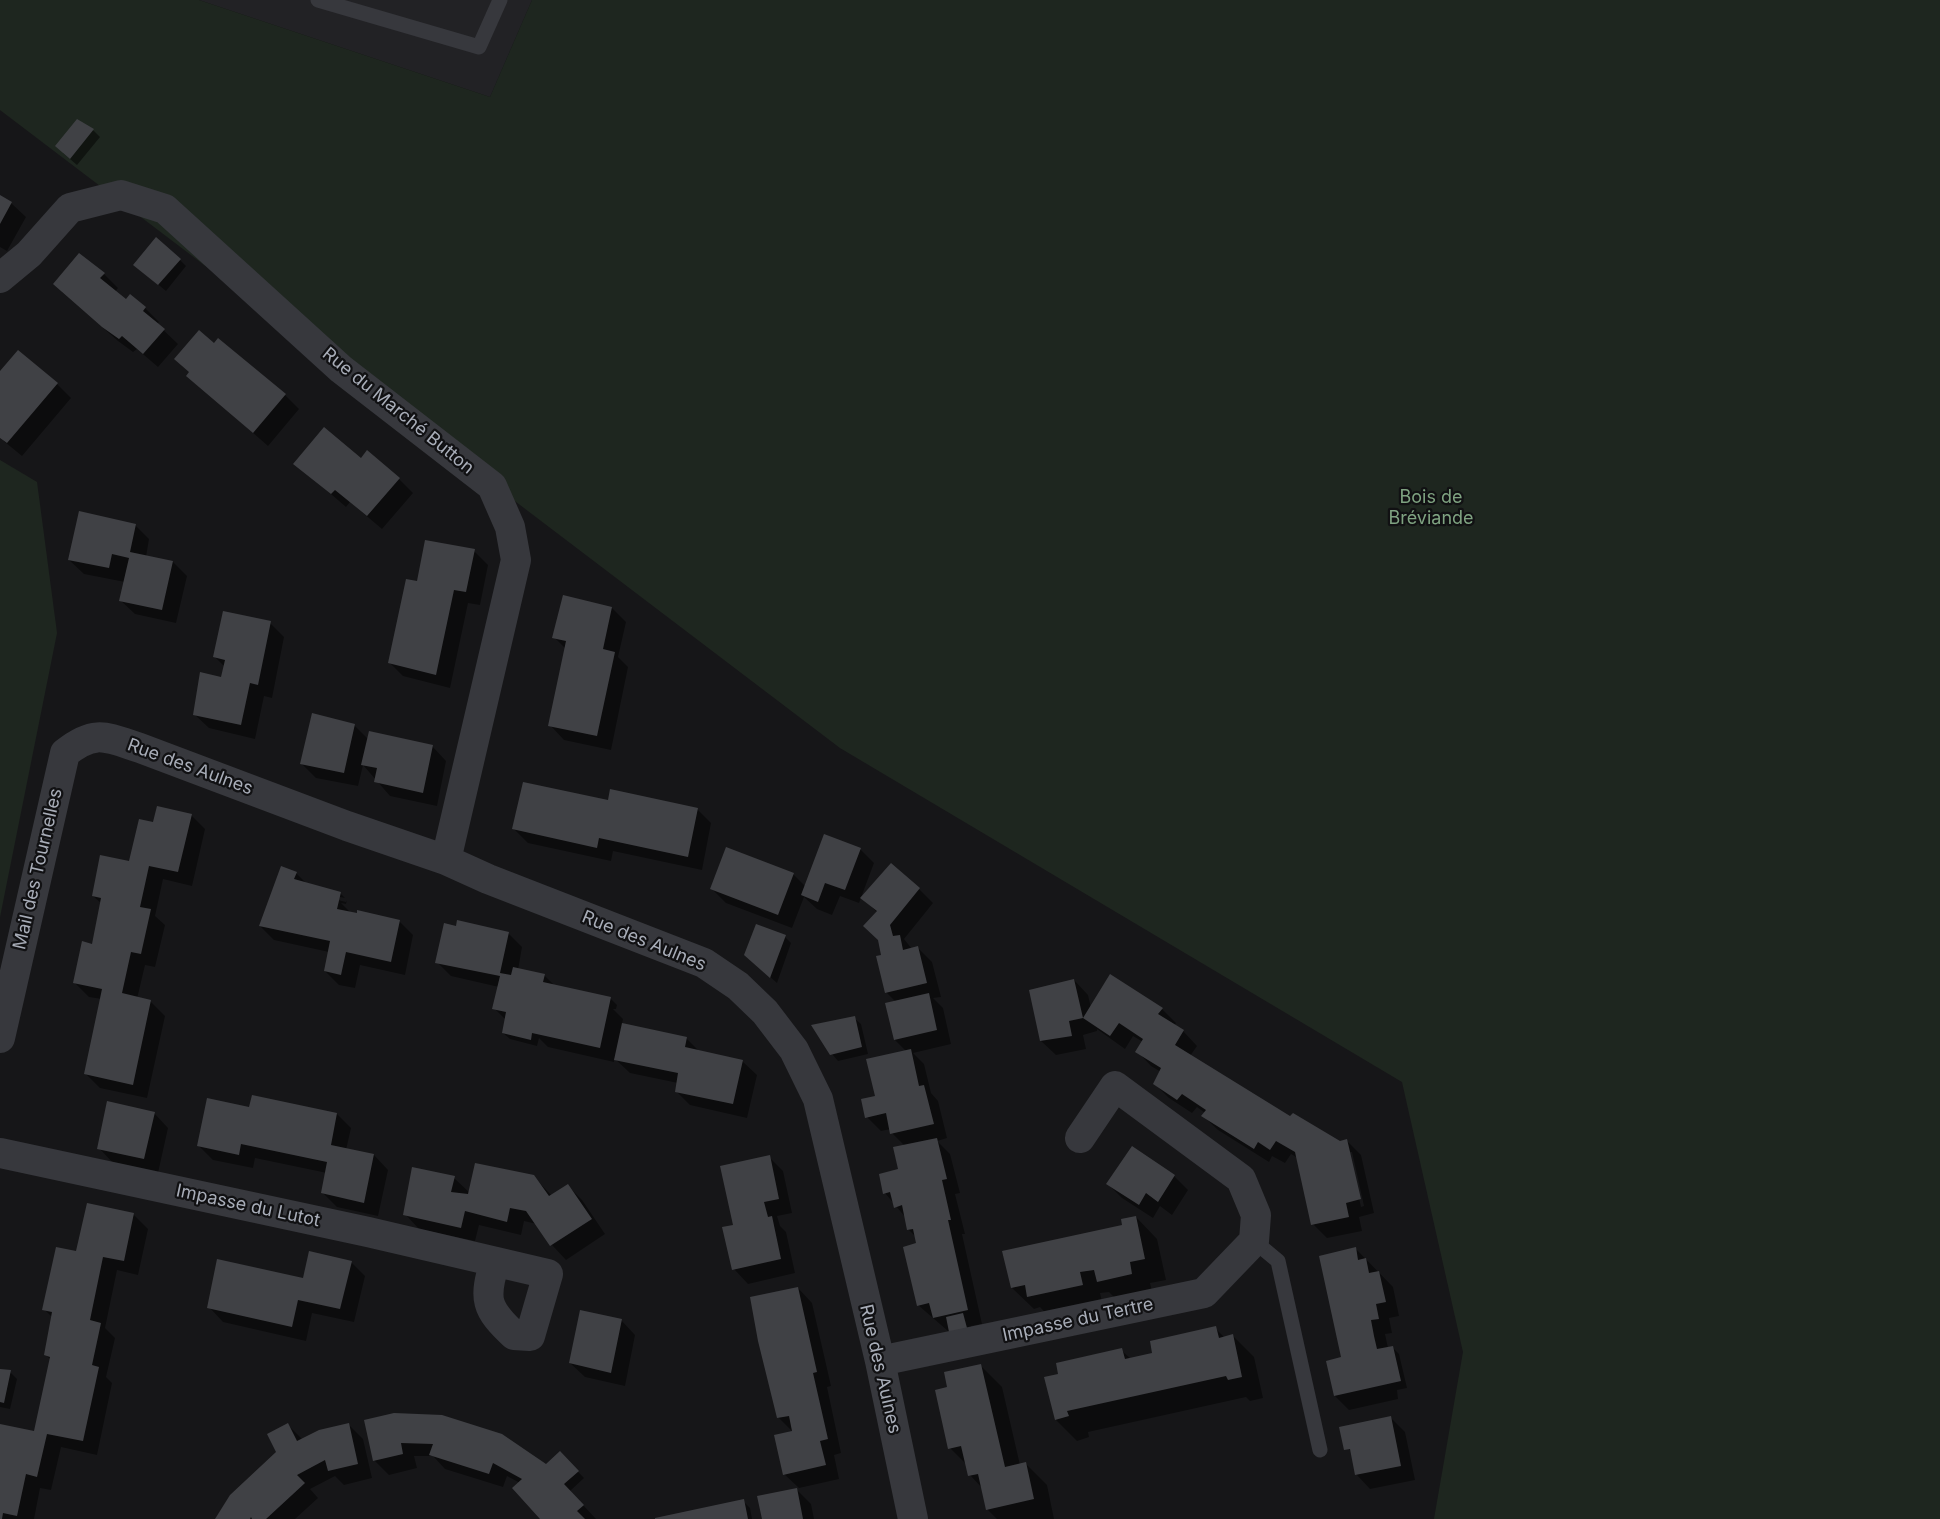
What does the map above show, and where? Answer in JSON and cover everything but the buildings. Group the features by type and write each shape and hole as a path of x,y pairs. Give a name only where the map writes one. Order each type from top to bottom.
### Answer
{"street":[{"name":"Rue du Marché Button","path":"0,278 29,254 70,208 121,195 165,209 341,369 492,486 510,527 516,560 446,860"},
{"name":"Rue des Aulnes","path":"79,742 91,737 108,737 347,826 446,860 488,879 704,963 738,986 765,1012 794,1050 818,1099 880,1361 913,1519"},
{"name":"Mail des Tournelles","path":"0,1038 65,753 79,742"},
{"path":"1080,1138 1115,1086 1241,1179 1256,1215 1254,1241"},
{"name":"Impasse du Lutot","path":"0,1153 368,1232 495,1262"},
{"name":"Impasse du Tertre","path":"880,1361 1204,1293 1254,1241"}],"lane":[{"path":"318,0 479,47 500,0"},
{"path":"1254,1241 1278,1261 1320,1450"}],"shaded area":[{"path":"199,0 532,0 490,97"}],"green space":[{"name":"Bois de Bréviande","path":"0,0 199,0 490,97 532,0 1940,0 1940,1519 1434,1519 1463,1352 1402,1082 840,748 0,110"},
{"path":"0,460 37,482 57,633 0,917"}]}
